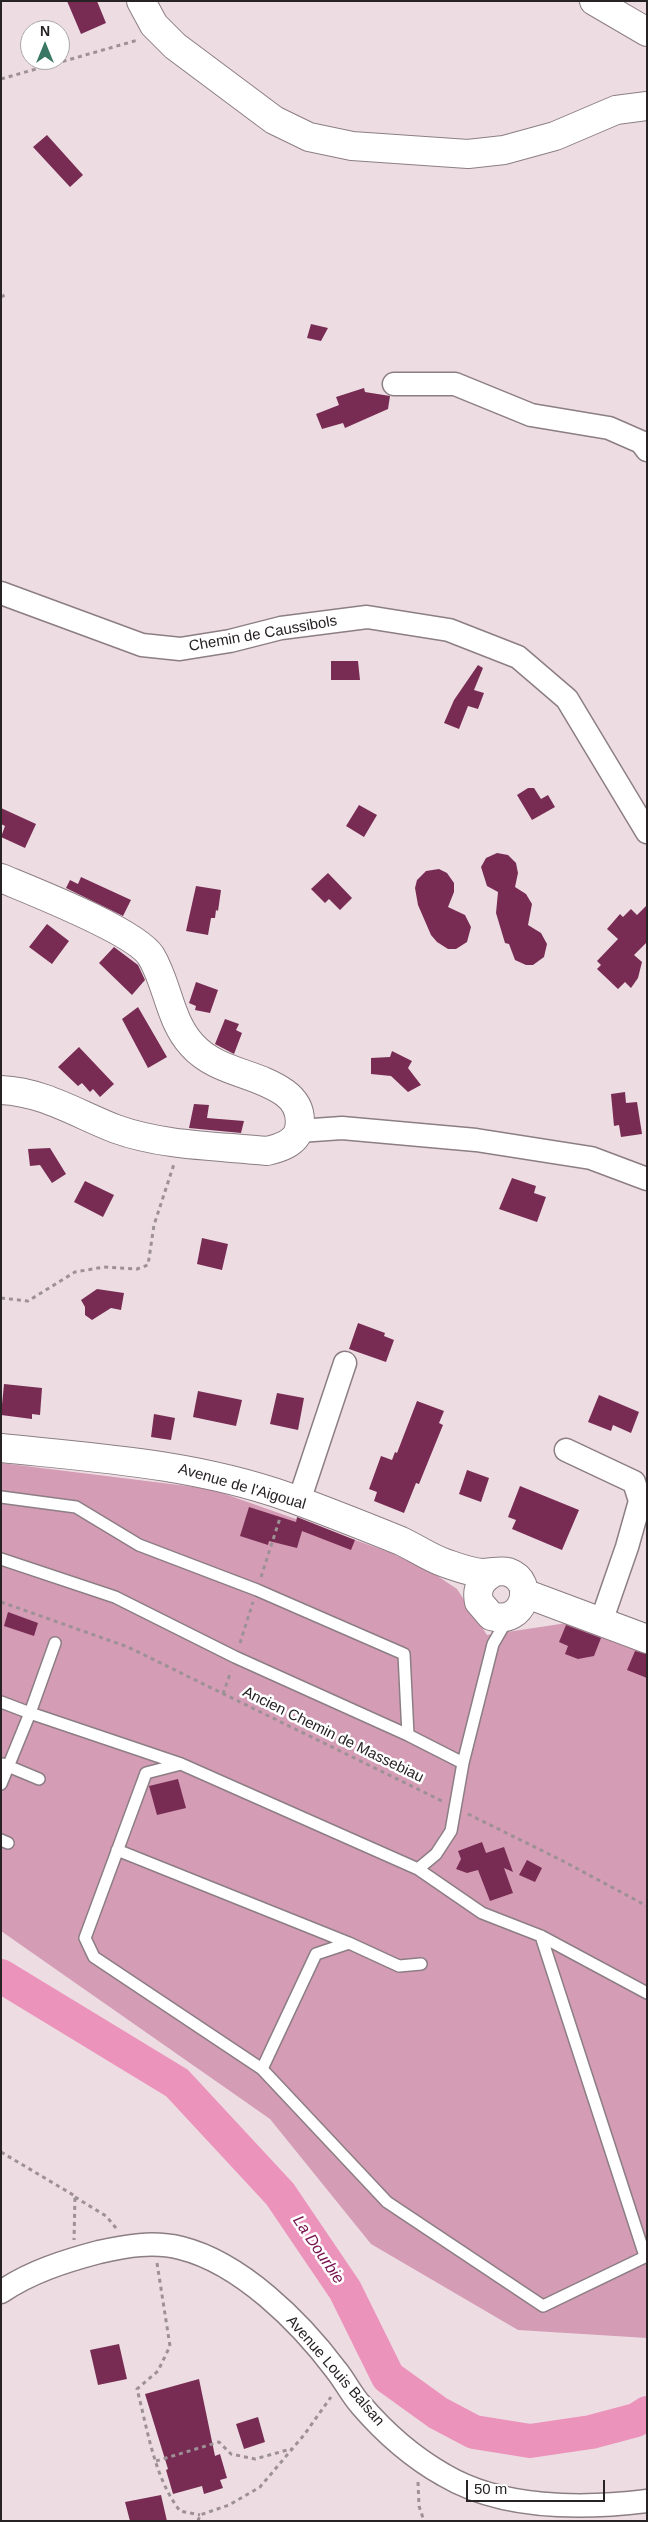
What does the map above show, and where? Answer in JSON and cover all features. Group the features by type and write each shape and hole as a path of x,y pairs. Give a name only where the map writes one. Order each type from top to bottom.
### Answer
{"street":[{"path":"141,1 154,25 175,46 274,120 309,137 352,146 468,154 504,150 555,136 616,110 647,106"},
{"path":"594,1 647,32"},
{"path":"394,384 455,384 532,415 609,428 641,442 647,450"},
{"name":"Chemin de Caussibols","path":"1,593 142,645 180,649 230,641 281,628 367,617 449,630 518,656 567,699 647,832"},
{"path":"1,878 100,921 133,940 150,954 159,972 179,1026 191,1045 205,1058 222,1067 285,1093 297,1104 301,1117 299,1131 291,1142 280,1148 267,1151 147,1137 117,1129 49,1098 15,1090 1,1090"},
{"path":"299,1131 342,1128 476,1140 591,1158 647,1179"},
{"path":"299,1502 345,1363"},
{"name":"Avenue de l'Aigoual","path":"1,1448 182,1469 211,1475 299,1502 400,1541 442,1562 503,1605 519,1580 514,1575 500,1571 493,1573 472,1571 442,1562"},
{"path":"566,1450 634,1482 640,1500 627,1547 600,1622"},
{"path":"493,1573 482,1582 503,1605 557,1606 647,1638"},
{"name":"Avenue Louis Balsan","path":"1,2292 30,2276 74,2259 128,2245 181,2248 236,2274 268,2298 303,2330 336,2370 360,2404 398,2443 443,2475 470,2488 508,2499 557,2504 621,2504 647,2501"}],"lane":[{"path":"1,1497 76,1507 139,1544 257,1590 404,1654 408,1735"},
{"path":"1,1559 115,1597 235,1657 408,1735 463,1763"},
{"path":"418,1869 436,1854 451,1831 463,1763 503,1605"},
{"path":"493,1644 503,1605"},
{"path":"1,1784 5,1765 30,1713 56,1643"},
{"path":"1,1702 181,1764 418,1869 482,1913 541,1936 647,1992"},
{"path":"181,1764 146,1773 84,1938 94,1957 262,2068 388,2202 542,2306 646,2256 541,1936"},
{"path":"5,1765 39,1779"},
{"path":"117,1850 349,1943 399,1966 421,1964"},
{"path":"262,2068 316,1954 349,1943"}],"path":[{"path":"1,80 162,33"},
{"path":"1,297 7,294"},
{"path":"1,1298 28,1301 74,1272 104,1267 137,1269 148,1265 154,1224 180,1142"},
{"name":"Ancien Chemin de Massebiau","path":"1,1602 128,1648 561,1860 647,1906"},
{"path":"1,2152 106,2216 128,2245"},
{"path":"74,2259 75,2196"},
{"path":"153,2245 170,2346 158,2371 137,2389 156,2461 167,2493 180,2511 200,2515 229,2505 260,2486 332,2396 336,2370"},
{"path":"156,2461 219,2442 231,2454 255,2459 291,2449"},
{"path":"417,2457 419,2506 424,2521"},
{"path":"198,2521 200,2515"}],"shaded area":[{"path":"1,1463 211,1489 389,1552 430,1571 457,1589 487,1635 567,1623 647,1653 647,2338 518,2330 371,2244 270,2119 1,1931"}],"building":[{"path":"67,1 97,1 106,23 81,34"},
{"path":"47,135 83,175 70,187 33,147"},
{"path":"311,324 328,328 321,341 307,338"},
{"path":"364,388 365,392 390,396 388,409 345,428 343,423 322,429 316,414 339,405 336,397"},
{"path":"331,661 358,661 360,680 331,680"},
{"path":"478,665 483,668 474,690 484,693 478,709 468,706 459,729 444,723 454,700"},
{"path":"528,788 534,788 541,799 548,795 555,807 532,820 517,795"},
{"path":"359,805 377,815 364,837 346,826"},
{"path":"1,808 36,824 25,848 1,837 5,826 1,824"},
{"path":"497,853 508,855 516,863 518,873 515,887 526,894 532,904 528,925 541,933 547,944 544,957 533,965 526,965 515,960 509,944 505,943 496,913 498,892 487,886 481,867 486,858"},
{"path":"439,869 447,873 454,883 454,892 448,907 465,915 471,927 467,942 456,949 448,949 437,942 431,935 418,905 415,888 417,880 426,871"},
{"path":"328,873 352,898 340,910 329,899 325,903 311,889"},
{"path":"81,877 131,900 123,916 66,888 70,880 78,884"},
{"path":"196,886 221,890 218,911 216,910 215,918 211,918 208,935 186,931"},
{"path":"647,905 647,942 634,955 642,962 638,978 631,988 625,982 618,989 597,969 601,965 597,961 618,939 607,929 620,914 623,917 631,909 637,915"},
{"path":"47,924 69,941 52,964 29,947"},
{"path":"114,947 138,965 145,980 132,995 99,963"},
{"path":"196,982 218,990 210,1013 195,1010 196,1006 189,1003"},
{"path":"138,1007 167,1057 148,1068 122,1019"},
{"path":"225,1019 239,1024 236,1030 242,1033 234,1054 215,1044"},
{"path":"79,1047 114,1084 100,1097 93,1089 90,1092 82,1083 78,1086 58,1067"},
{"path":"392,1051 412,1061 408,1068 421,1085 408,1092 391,1076 371,1074 371,1058 390,1057"},
{"path":"625,1092 626,1103 637,1102 642,1134 621,1137 619,1125 614,1126 611,1094"},
{"path":"194,1104 209,1105 207,1118 244,1121 241,1133 189,1128"},
{"path":"50,1148 66,1174 52,1183 40,1165 30,1166 28,1149"},
{"path":"512,1178 536,1186 534,1193 546,1197 537,1222 499,1209"},
{"path":"85,1181 114,1195 103,1217 74,1202"},
{"path":"202,1238 228,1244 222,1270 197,1264"},
{"path":"97,1289 124,1293 121,1310 111,1308 92,1320 85,1315 85,1307 81,1300"},
{"path":"358,1323 385,1333 384,1336 394,1340 386,1362 349,1349"},
{"path":"4,1384 42,1388 40,1415 32,1414 32,1419 1,1415"},
{"path":"198,1391 242,1400 236,1426 193,1417"},
{"path":"277,1393 304,1398 298,1430 270,1424"},
{"path":"599,1395 639,1412 631,1433 613,1425 611,1431 588,1422"},
{"path":"417,1401 444,1411 439,1423 443,1425 419,1484 416,1483 404,1513 374,1501 377,1492 369,1489 381,1456 392,1460 395,1452 397,1453"},
{"path":"154,1414 175,1418 171,1440 151,1437"},
{"path":"467,1470 489,1478 481,1502 459,1494"},
{"path":"520,1486 579,1510 562,1550 512,1529 516,1520 508,1517"},
{"path":"249,1507 296,1522 297,1517 355,1540 351,1550 302,1531 297,1548 269,1541 268,1545 240,1536"},
{"path":"8,1612 38,1623 34,1636 4,1626"},
{"path":"566,1625 601,1638 594,1656 578,1659 565,1654 568,1646 559,1642"},
{"path":"635,1651 647,1654 647,1678 627,1670"},
{"path":"178,1779 186,1808 157,1815 149,1786"},
{"path":"482,1842 486,1853 504,1847 513,1872 504,1868 513,1893 490,1901 478,1870 467,1873 456,1869 461,1859 458,1851"},
{"path":"527,1860 542,1868 535,1882 519,1875"},
{"path":"119,2344 127,2379 98,2385 90,2350"},
{"path":"199,2379 215,2456 220,2454 227,2478 220,2480 223,2488 204,2494 202,2486 173,2494 166,2470 168,2469 145,2394"},
{"path":"258,2417 265,2442 244,2449 236,2424"},
{"path":"161,2495 167,2521 130,2521 125,2502"}],"waterway":[{"name":"La Dourbie","path":"1,1976 177,2083 280,2194 345,2290 388,2377 438,2413 474,2432 530,2441 591,2432 636,2420 647,2413"}]}
